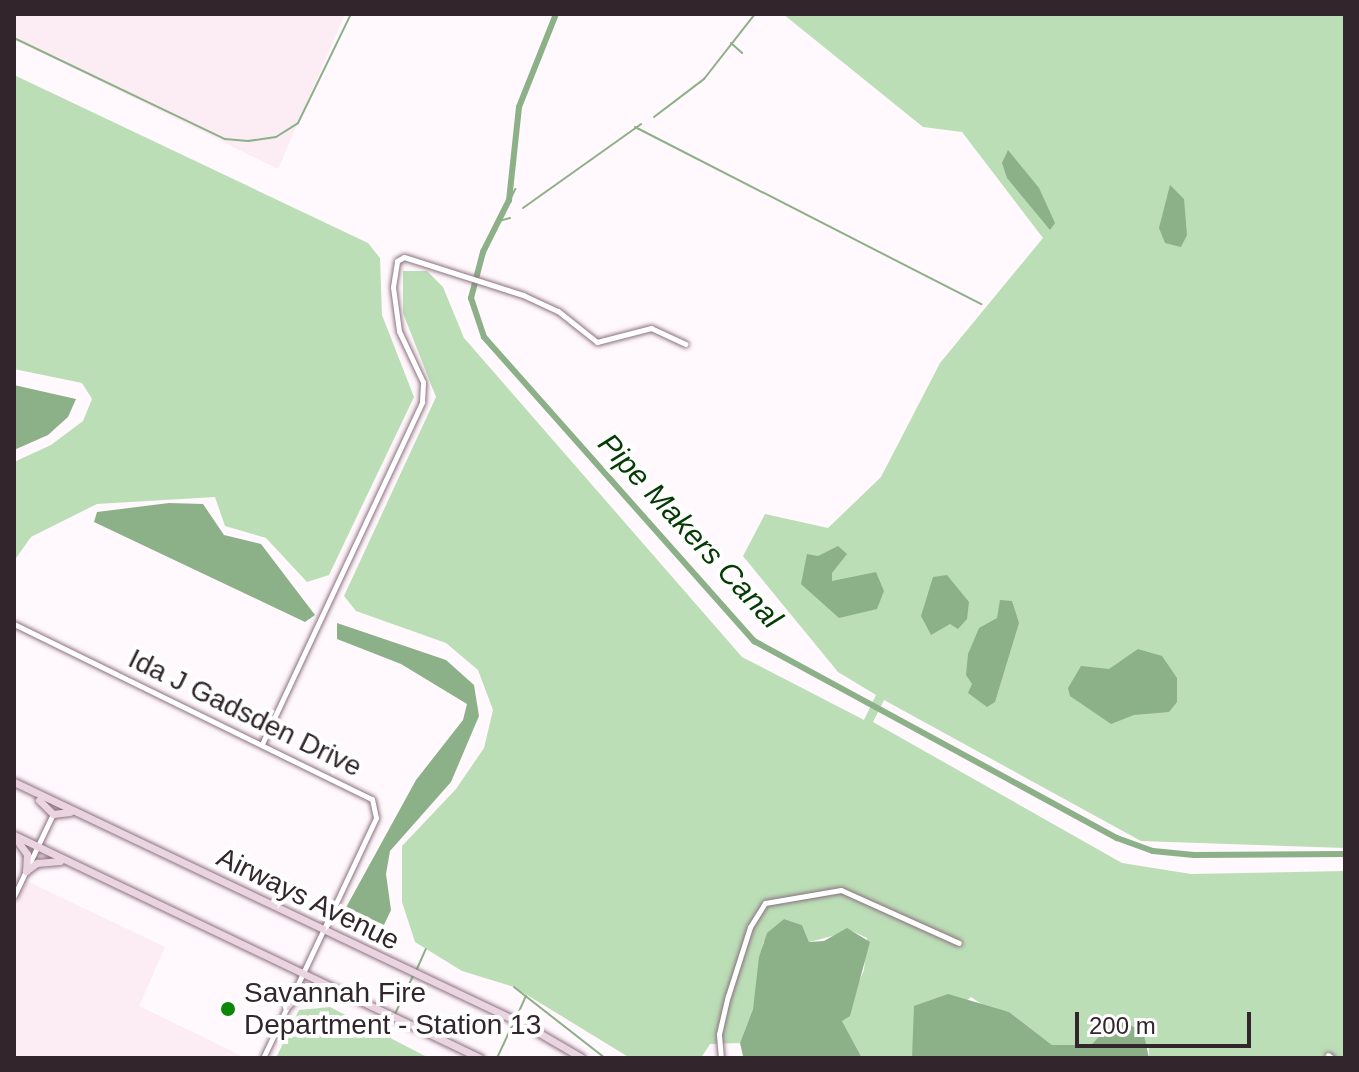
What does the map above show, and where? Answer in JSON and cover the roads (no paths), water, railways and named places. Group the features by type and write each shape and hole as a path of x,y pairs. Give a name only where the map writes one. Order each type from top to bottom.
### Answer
{"main road":[{"name":"Airways Avenue","path":"18,785 515,1020 582,1058"},
{"path":"18,785 49,805 53,814 77,813"},
{"path":"14,837 480,1058"},
{"path":"14,837 27,854 26,871"},
{"path":"26,871 37,863 69,862"},
{"path":"287,1006 304,989 318,986 363,1001"}],"street":[{"path":"262,744 422,402 423,382 399,331 393,287 397,261 404,257 558,311 597,342 651,328 685,344"},
{"name":"Ida J Gadsden Drive","path":"14,624 365,793 377,809 263,1058"},
{"path":"14,896 53,814"},
{"path":"721,1058 719,1034 728,996 750,927 765,903 841,890 959,943"}],"waterway":[{"path":"14,38 225,139 248,141 276,137 298,123 351,14"},
{"name":"Pipe Makers Canal","path":"556,14 519,107 509,200 483,252 471,298 484,337 754,641 1117,838 1153,851 1194,855 1345,854"},
{"path":"654,117 704,79 755,14"},
{"path":"731,43 742,53"},
{"path":"523,208 641,124"},
{"path":"635,127 981,304"},
{"name":"Pipe Makers Canal","path":"510,218 499,221 515,189"},
{"path":"416,971 426,949"},
{"path":"395,1014 413,976"},
{"path":"514,987 605,1058"},
{"path":"517,1016 526,996"},
{"path":"497,1058 514,1022"}],"place":[{"name":"Savannah Fire Department - Station 13","path":"228,1009"}]}
